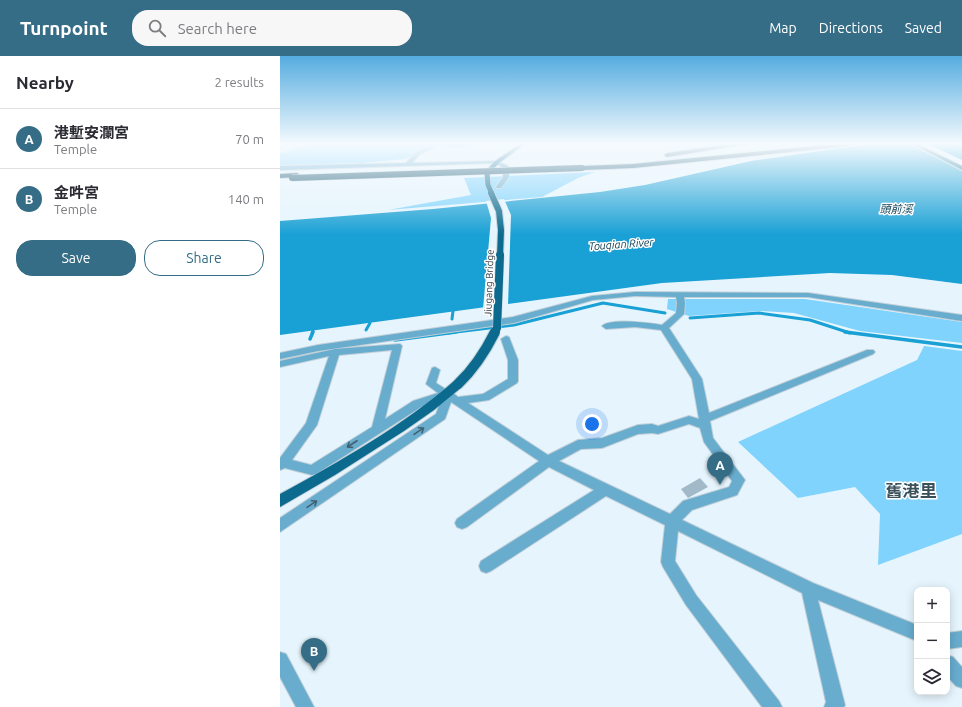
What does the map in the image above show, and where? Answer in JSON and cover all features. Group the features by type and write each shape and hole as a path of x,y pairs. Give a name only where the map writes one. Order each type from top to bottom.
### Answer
{"highway":[{"path":"280,179 295,177 370,174"},
{"path":"280,176 295,177"}],"main road":[{"name":"Jiugang Bridge","path":"280,501 322,478 429,408 452,397 458,384 468,375 483,355 497,328 501,230 499,211 488,185 487,174"}],"street":[{"path":"499,187 506,177 506,174"},
{"path":"280,356 318,348 514,320 592,298 635,294 808,295 962,318"},
{"path":"606,326 635,324 664,328 680,314 681,303 679,294"},
{"path":"664,328 697,379 708,440 739,480 733,491 688,505 672,521 668,562 691,600 773,707"},
{"path":"335,352 310,425 281,464 312,470 417,404 452,397 485,397 513,381 513,360 506,339"},
{"path":"280,364 335,352 396,346 377,428"},
{"path":"462,523 548,461 578,445 583,443 601,443 642,429 653,427 658,430 689,420 705,422 870,352"},
{"path":"435,370 431,384 548,461 808,588 914,632"},
{"path":"280,526 441,416 452,397"},
{"path":"486,566 606,490"},
{"path":"808,588 836,705 833,707"},
{"path":"950,641 962,639"},
{"path":"280,660 305,707"},
{"path":"950,666 962,680"}],"shaded area":[{"path":"543,174 588,174 578,178 542,197 388,210 471,195 464,178"},
{"path":"668,299 805,299 962,322 962,343 860,331 794,313 760,311 689,316 667,309"},
{"path":"924,346 962,351 962,534 878,565 880,514 855,487 798,498 738,442 917,360"}],"water":[{"name":"頭前溪","path":"692,174 962,174 962,284 892,275 830,273 662,283 280,335 280,221 433,209 600,192 645,185"}],"pier":[{"path":"504,199 511,215 508,306 483,309 491,218 486,201"}],"building":[{"path":"700,478 708,487 688,498 681,489"}],"waterway":[{"path":"453,332 514,325 603,303 665,313"},
{"path":"452,319 453,311"},
{"path":"690,318 759,313 810,320 848,332"},
{"path":"366,330 370,323"},
{"path":"310,339 313,332"},
{"path":"395,340 453,332"},
{"path":"448,333 453,332"},
{"path":"848,332 962,347"}],"place":[{"name":"港塹安瀾宮","path":"720,485"},
{"name":"金吽宮","path":"314,671"}],"district":[{"name":"舊港里","path":"911,490"}],"water label":[{"name":"Touqian River","path":"621,244"}]}
